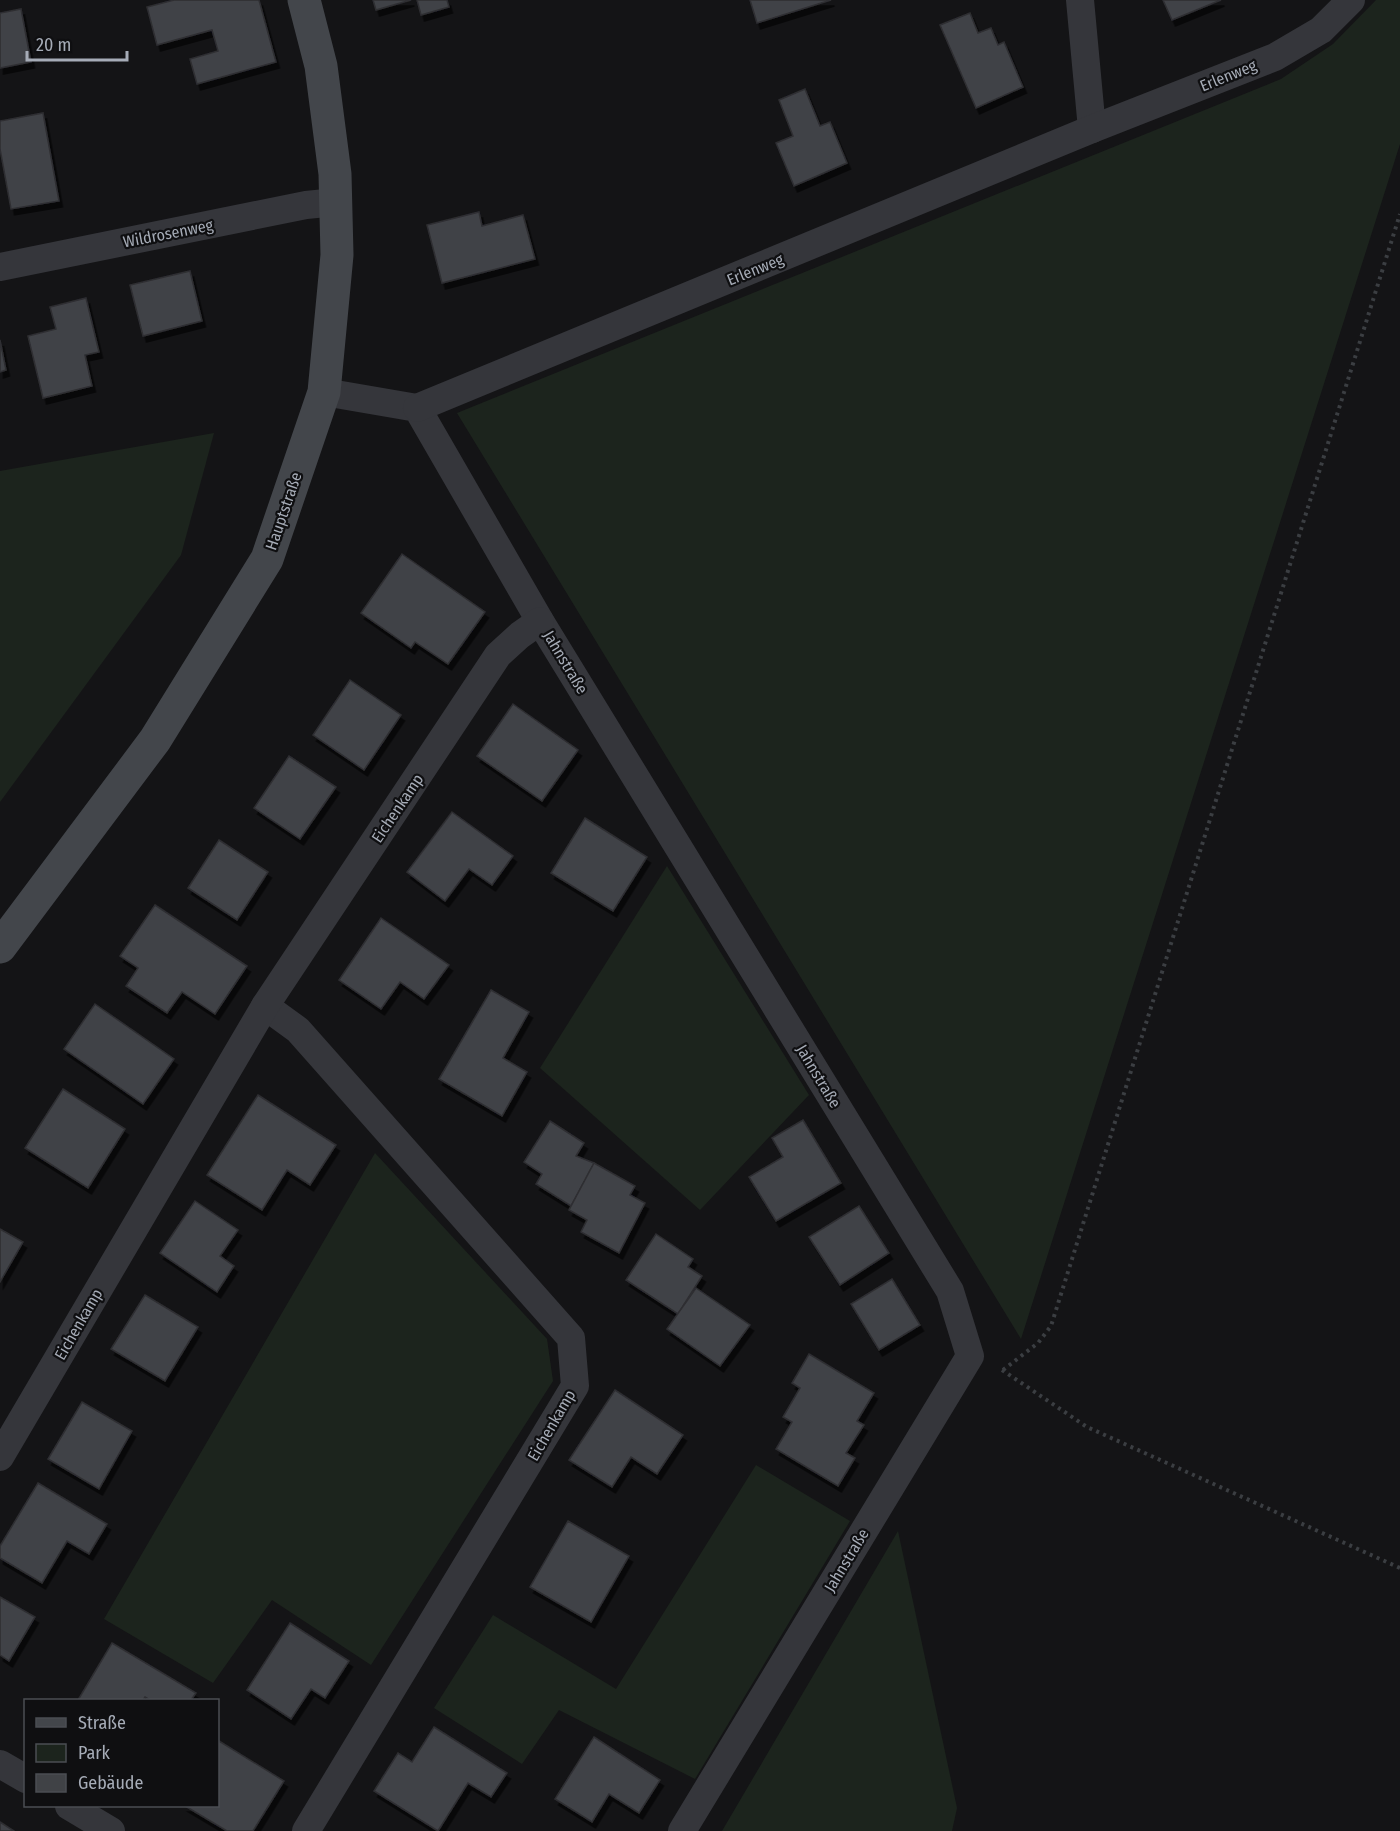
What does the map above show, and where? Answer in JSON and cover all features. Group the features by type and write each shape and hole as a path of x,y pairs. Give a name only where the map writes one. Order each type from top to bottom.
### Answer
{"street":[{"name":"Hauptstraße","path":"0,947 155,740 267,559 324,392 337,255 335,174 321,66 304,0"},
{"path":"1080,0 1092,129"},
{"name":"Erlenweg","path":"417,408 1092,129 1275,57 1321,30 1351,0"},
{"name":"Wildrosenweg","path":"0,267 306,205 336,202"},
{"path":"324,392 417,408"},
{"name":"Jahnstraße","path":"417,408 540,621 950,1290 970,1356 682,1831"},
{"name":"Eichenkamp","path":"0,1457 266,1006 498,656 520,635 540,621"},
{"name":"Eichenkamp","path":"266,1006 298,1030 572,1338 575,1386 306,1831"},
{"path":"0,1764 24,1778"},
{"path":"71,1807 111,1831"}],"path":[{"path":"1400,214 1051,1326 1038,1343 1003,1370 1087,1427 1400,1568"}],"green space":[{"path":"1376,0 1400,0 1400,144 1021,1339 457,413 1281,79 1333,44"},
{"path":"214,433 181,555 0,802 0,471"},
{"path":"667,866 809,1095 700,1210 540,1068"},
{"path":"375,1153 547,1339 553,1381 371,1665 272,1600 213,1683 104,1619"},
{"path":"756,1465 850,1521 695,1779 559,1710 522,1764 434,1708 493,1615 616,1689"},
{"path":"898,1531 957,1808 952,1831 722,1831"}],"building":[{"path":"174,0 259,0 276,62 197,84 190,59 218,51 212,30 157,45 147,7"},
{"path":"373,0 411,0 376,10"},
{"path":"417,0 447,0 449,7 421,15"},
{"path":"750,0 831,0 757,23"},
{"path":"1163,0 1221,0 1172,20"},
{"path":"21,9 31,62 0,68 0,13"},
{"path":"970,13 978,33 991,28 998,45 1004,42 1023,87 976,108 940,25"},
{"path":"805,89 820,126 830,122 847,163 794,186 776,143 793,136 779,100"},
{"path":"43,113 59,201 11,209 0,149 0,121"},
{"path":"479,212 482,226 523,215 535,259 442,283 427,225"},
{"path":"190,271 202,321 143,336 130,285"},
{"path":"86,298 99,352 85,355 92,386 43,398 28,336 56,329 50,307"},
{"path":"0,340 6,370 0,372"},
{"path":"402,554 485,612 448,664 415,642 411,648 361,613"},
{"path":"350,680 401,715 364,770 313,735"},
{"path":"513,704 578,750 542,801 477,756"},
{"path":"289,756 336,787 300,839 254,808"},
{"path":"452,812 513,856 492,885 469,869 445,901 407,872"},
{"path":"585,818 647,857 613,911 551,873"},
{"path":"219,840 268,872 237,920 188,888"},
{"path":"155,905 247,966 215,1014 182,992 167,1013 126,986 138,968 120,956"},
{"path":"381,918 449,965 424,999 400,982 381,1009 339,980"},
{"path":"491,990 529,1012 503,1058 527,1072 502,1116 439,1079"},
{"path":"95,1004 174,1059 143,1104 64,1049"},
{"path":"63,1089 125,1129 88,1188 25,1148"},
{"path":"258,1095 336,1145 310,1185 287,1170 262,1210 207,1175"},
{"path":"803,1120 841,1183 776,1221 749,1177 783,1157 772,1138"},
{"path":"550,1121 584,1143 576,1156 594,1163 571,1206 536,1184 542,1174 524,1162"},
{"path":"594,1163 635,1186 630,1195 645,1203 619,1253 581,1232 587,1220 569,1210"},
{"path":"195,1201 238,1230 220,1256 234,1266 217,1292 160,1253"},
{"path":"859,1206 889,1253 840,1285 809,1237"},
{"path":"0,1229 23,1242 0,1282"},
{"path":"656,1234 693,1259 688,1267 702,1276 678,1314 626,1280"},
{"path":"892,1279 920,1325 879,1350 851,1304"},
{"path":"696,1288 750,1325 720,1366 667,1329"},
{"path":"145,1295 198,1327 165,1381 111,1349"},
{"path":"809,1354 874,1393 857,1421 864,1425 846,1453 855,1458 838,1486 776,1449 792,1422 783,1417 800,1388 792,1383"},
{"path":"615,1390 683,1435 657,1474 631,1457 612,1487 569,1460"},
{"path":"82,1402 132,1431 99,1489 48,1459"},
{"path":"38,1483 107,1524 89,1554 67,1541 42,1583 0,1558 0,1546"},
{"path":"568,1521 629,1556 591,1622 530,1587"},
{"path":"0,1597 35,1617 9,1661 0,1655"},
{"path":"290,1623 349,1661 325,1698 311,1689 291,1719 247,1690"},
{"path":"112,1643 196,1693 192,1699 148,1699 145,1697 144,1699 79,1699"},
{"path":"434,1727 507,1773 491,1797 468,1783 438,1831 374,1791 398,1753 412,1762"},
{"path":"594,1737 660,1780 639,1813 609,1794 592,1822 555,1799"},
{"path":"219,1741 284,1781 253,1831 227,1831 187,1807 219,1807"},
{"path":"0,1822 14,1831 0,1831"}]}
